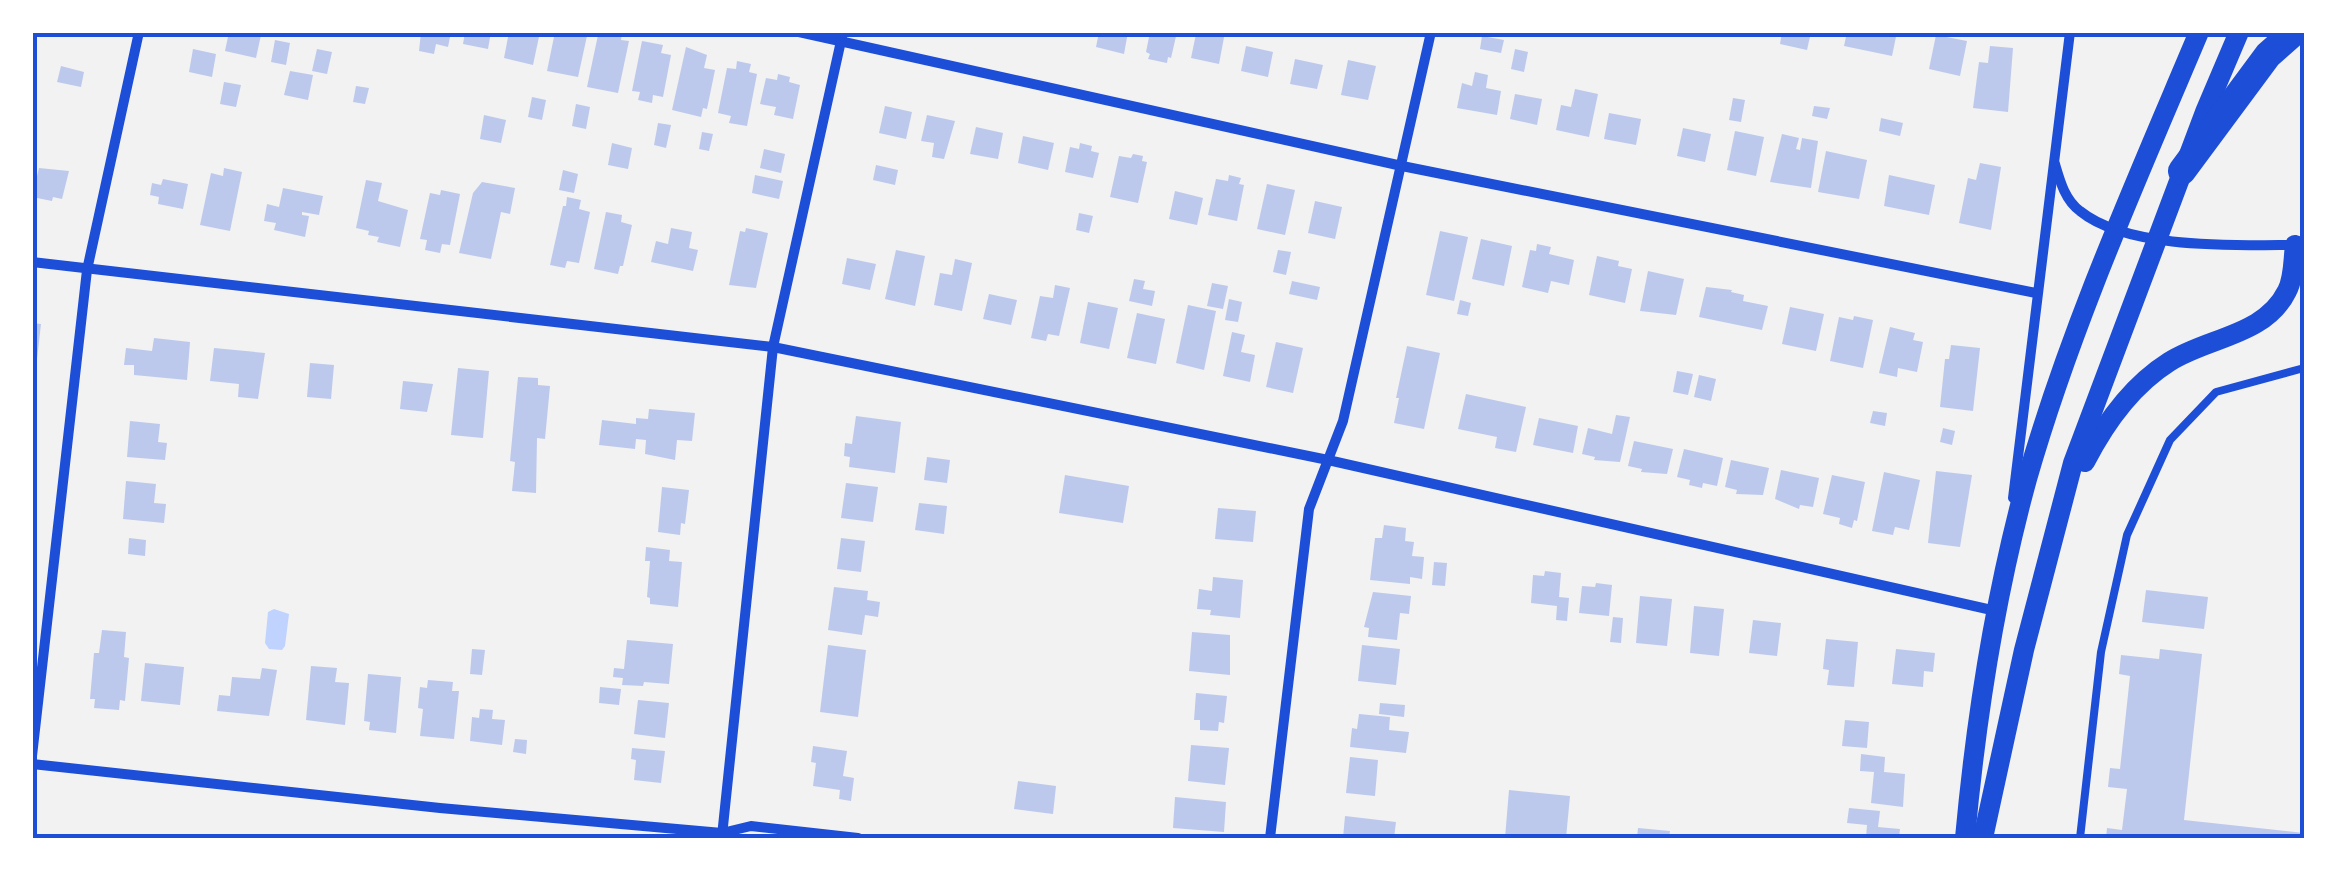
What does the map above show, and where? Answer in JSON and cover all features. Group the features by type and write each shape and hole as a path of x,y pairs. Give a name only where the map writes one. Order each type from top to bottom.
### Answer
{"highway":[{"path":"2182,170 2268,55 2294,32"}],"main road":[{"path":"1965,838 1996,610 2040,440 2116,228 2199,32"},
{"path":"1983,838 2024,650 2073,463 2182,170 2239,32"},
{"path":"2061,509 2116,410 2167,363 2197,346 2264,320 2289,288 2300,245"}],"street":[{"path":"32,756 88,270 139,32"},
{"path":"799,32 842,37 1402,166 2036,293"},
{"path":"1270,838 1309,509 1343,420 1431,32"},
{"path":"2005,567 2070,32"},
{"path":"722,836 773,347 842,37"},
{"path":"2054,158 2062,188 2079,211 2116,228 2155,241 2300,245"},
{"path":"32,262 773,347 1328,460 1996,610"},
{"path":"32,764 722,836 751,826 858,838"}],"lane":[{"path":"2080,838 2101,652 2127,535 2170,440 2216,392 2304,368"}],"water":[{"path":"274,609 289,614 282,650 269,649 265,643 268,612"}],"building":[{"path":"229,32 261,35 256,58 225,51"},
{"path":"421,32 451,32 448,47 436,44 434,54 419,51"},
{"path":"465,32 491,32 488,49 463,44"},
{"path":"509,32 540,32 533,65 504,58"},
{"path":"555,32 587,36 578,77 547,71"},
{"path":"607,32 622,32 621,40 629,41 618,93 587,87 598,35 607,37"},
{"path":"1099,32 1128,32 1124,54 1096,47"},
{"path":"1150,32 1177,32 1167,63 1148,59"},
{"path":"1214,32 1225,32 1219,64 1191,58 1196,34 1213,37"},
{"path":"1782,32 1811,32 1807,50 1780,44"},
{"path":"1847,32 1897,32 1892,56 1844,46"},
{"path":"1936,35 1967,41 1960,76 1929,69"},
{"path":"1482,36 1504,40 1501,53 1480,49"},
{"path":"275,40 290,43 286,65 271,62"},
{"path":"642,41 663,45 661,53 671,55 663,97 653,95 652,103 638,100 640,92 632,91"},
{"path":"1246,46 1273,52 1268,77 1241,71"},
{"path":"1990,46 2013,48 2008,112 1973,108 1979,62 1988,63"},
{"path":"686,47 707,55 704,68 715,70 707,109 703,108 701,117 672,110"},
{"path":"193,49 216,54 212,77 189,72"},
{"path":"317,49 332,52 327,74 312,71"},
{"path":"1515,49 1528,52 1524,72 1511,69"},
{"path":"1295,59 1323,65 1317,89 1290,84"},
{"path":"1348,60 1376,66 1368,100 1341,95"},
{"path":"737,61 751,64 749,72 757,74 747,126 729,123 731,116 718,113 727,68 736,69"},
{"path":"61,66 84,72 81,87 57,82"},
{"path":"290,71 313,75 308,100 284,95"},
{"path":"1475,72 1488,75 1486,88 1501,91 1497,115 1457,108 1462,83 1472,86"},
{"path":"778,74 800,85 793,119 774,115 776,107 760,104 766,78 777,80"},
{"path":"224,82 241,85 236,107 220,104"},
{"path":"356,86 369,88 365,104 353,102"},
{"path":"1575,89 1598,94 1589,137 1556,130 1561,105 1571,107"},
{"path":"1515,94 1542,99 1537,125 1510,119"},
{"path":"532,97 546,100 542,120 528,117"},
{"path":"1733,98 1745,100 1741,122 1729,120"},
{"path":"576,104 590,107 586,129 572,126"},
{"path":"885,106 912,112 906,139 879,133"},
{"path":"1814,106 1830,108 1827,119 1812,116"},
{"path":"1609,113 1641,119 1636,145 1604,139"},
{"path":"484,115 506,120 501,143 480,139"},
{"path":"927,115 955,121 944,159 932,157 934,143 921,141"},
{"path":"1881,118 1903,123 1900,136 1879,131"},
{"path":"658,123 671,125 666,148 654,145"},
{"path":"976,127 1003,133 998,159 970,154"},
{"path":"1683,128 1711,134 1705,162 1677,156"},
{"path":"1735,131 1764,137 1756,176 1727,170"},
{"path":"702,132 713,134 709,151 699,149"},
{"path":"1782,134 1799,138 1796,149 1800,150 1802,138 1818,141 1811,188 1770,182"},
{"path":"1023,136 1054,143 1048,170 1018,163"},
{"path":"612,143 632,148 628,169 608,165"},
{"path":"1080,143 1099,153 1093,178 1065,172 1070,147 1079,149"},
{"path":"764,149 785,154 781,173 760,168"},
{"path":"1826,151 1867,160 1859,199 1818,192"},
{"path":"1133,154 1143,156 1142,161 1147,162 1138,203 1110,197 1119,156 1131,158"},
{"path":"1980,163 2001,167 1991,230 1959,223 1968,178 1976,180"},
{"path":"876,165 898,170 895,185 873,180"},
{"path":"39,168 69,171 62,199 32,197"},
{"path":"224,168 242,172 230,231 200,225 211,173 223,176"},
{"path":"563,170 578,174 574,193 559,190"},
{"path":"755,175 783,181 779,199 752,193"},
{"path":"1229,175 1241,178 1239,184 1244,185 1237,221 1208,215 1216,179 1228,181"},
{"path":"1889,175 1935,185 1929,215 1884,206"},
{"path":"163,179 188,184 183,209 158,204 159,197 150,195 152,183 161,185"},
{"path":"366,180 382,183 378,201 408,210 400,247 377,242 379,237 356,228"},
{"path":"482,182 515,188 510,214 501,212 491,259 459,253 473,193"},
{"path":"1267,184 1295,190 1285,235 1257,229"},
{"path":"283,188 323,196 319,215 302,212 309,216 305,237 274,230 276,223 264,221 267,204 279,207"},
{"path":"441,190 460,194 450,245 442,244 440,253 425,250 427,240 420,239 430,193 440,195"},
{"path":"1175,191 1203,198 1197,225 1169,219"},
{"path":"567,197 581,200 579,209 590,212 579,263 567,261 565,268 550,265"},
{"path":"1315,201 1342,207 1335,239 1308,233"},
{"path":"606,212 622,215 621,222 632,225 618,274 594,269"},
{"path":"1079,213 1093,216 1089,233 1076,230"},
{"path":"671,228 692,232 689,248 698,250 693,271 651,262 656,241 668,244"},
{"path":"746,228 768,233 756,288 729,285 740,231 745,232"},
{"path":"1440,231 1468,237 1454,301 1426,295"},
{"path":"1481,239 1512,246 1504,286 1472,279"},
{"path":"1537,244 1551,247 1549,254 1574,260 1569,285 1551,281 1548,293 1522,287 1530,250 1536,251"},
{"path":"896,250 925,256 915,306 885,299"},
{"path":"1278,250 1291,252 1286,275 1273,272"},
{"path":"1597,256 1632,269 1625,303 1589,295"},
{"path":"847,258 876,264 870,290 842,284"},
{"path":"955,259 972,263 962,311 934,305 940,273 952,275"},
{"path":"1648,271 1684,279 1676,315 1640,311"},
{"path":"1134,279 1145,281 1143,289 1155,291 1152,306 1129,301"},
{"path":"1292,281 1320,287 1317,300 1289,294"},
{"path":"1212,283 1228,286 1223,309 1207,306"},
{"path":"1055,285 1070,288 1059,336 1048,334 1046,341 1031,338 1040,296 1053,298"},
{"path":"1706,287 1732,290 1744,295 1743,301 1768,306 1762,330 1699,317"},
{"path":"989,294 1017,300 1011,325 983,319"},
{"path":"1229,299 1242,302 1238,322 1225,320"},
{"path":"1460,300 1471,303 1468,316 1457,314"},
{"path":"1088,302 1118,308 1109,349 1080,343"},
{"path":"1188,305 1216,311 1204,370 1176,363"},
{"path":"1790,307 1824,314 1816,351 1782,344"},
{"path":"1137,313 1165,319 1156,364 1127,358"},
{"path":"1854,316 1873,320 1863,368 1830,361 1839,317 1853,320"},
{"path":"32,323 41,324 35,377 32,377"},
{"path":"1890,327 1915,333 1913,340 1923,342 1917,372 1898,368 1897,377 1879,373"},
{"path":"1232,332 1245,335 1241,352 1255,355 1250,382 1223,376"},
{"path":"154,338 190,342 187,380 134,375 134,365 124,365 126,348 152,351"},
{"path":"1276,342 1303,348 1293,393 1266,387"},
{"path":"1951,345 1980,348 1973,411 1940,407 1945,359 1949,359"},
{"path":"1407,346 1440,353 1424,429 1394,423"},
{"path":"214,348 265,353 258,399 238,397 239,384 210,381"},
{"path":"310,363 334,365 331,399 307,397"},
{"path":"458,368 489,371 483,438 451,435"},
{"path":"1677,371 1693,374 1688,395 1673,392"},
{"path":"1699,375 1716,379 1711,401 1694,397"},
{"path":"518,377 538,378 538,385 550,386 545,439 537,438 536,493 512,491 515,462 510,461"},
{"path":"403,381 433,384 427,412 400,409"},
{"path":"1466,394 1526,407 1516,452 1495,448 1497,437 1458,429"},
{"path":"649,409 695,413 692,441 677,440 675,460 645,454 646,440 636,439 635,449 599,445 602,420 636,424 636,418 648,419"},
{"path":"1873,411 1887,413 1885,426 1870,423"},
{"path":"1616,415 1630,417 1620,462 1594,460 1595,457 1582,454 1588,428 1612,434"},
{"path":"856,416 901,422 895,473 849,467 850,457 844,456 845,443 852,444"},
{"path":"1539,418 1578,426 1573,453 1533,445"},
{"path":"130,421 160,424 158,442 167,443 165,460 127,457"},
{"path":"1943,428 1955,431 1952,445 1940,442"},
{"path":"1634,441 1673,449 1667,474 1641,472 1642,469 1628,466"},
{"path":"1684,449 1723,458 1717,486 1703,483 1702,488 1677,477"},
{"path":"927,457 950,460 947,483 924,480"},
{"path":"1731,460 1769,468 1763,495 1736,494 1737,490 1725,487"},
{"path":"1781,470 1819,478 1813,507 1800,505 1799,509 1775,499"},
{"path":"1936,471 1972,475 1960,547 1928,543"},
{"path":"1884,472 1920,480 1909,530 1895,527 1893,535 1872,531"},
{"path":"1065,475 1129,486 1123,523 1059,513"},
{"path":"1832,475 1865,482 1852,528 1839,524 1840,518 1823,514"},
{"path":"126,481 156,484 154,503 166,504 164,523 123,519"},
{"path":"846,483 878,487 873,522 841,518"},
{"path":"662,487 689,490 680,535 658,532"},
{"path":"919,503 947,506 944,534 915,530"},
{"path":"1218,508 1256,511 1253,542 1215,539"},
{"path":"1384,525 1406,528 1405,541 1414,542 1412,556 1424,557 1422,579 1410,577 1410,584 1370,580 1375,538 1382,538"},
{"path":"129,538 146,540 145,556 128,554"},
{"path":"841,538 865,541 861,572 837,569"},
{"path":"646,547 670,550 669,561 682,562 678,607 650,604 650,561 645,561"},
{"path":"1434,562 1447,563 1445,586 1432,585"},
{"path":"1545,571 1561,573 1559,597 1569,598 1567,621 1556,620 1557,606 1531,603 1533,575 1544,576"},
{"path":"1213,577 1243,580 1240,618 1210,615 1211,610 1197,609 1199,589 1212,591"},
{"path":"1596,583 1612,585 1609,616 1579,613 1582,586 1595,587"},
{"path":"834,587 868,591 867,600 880,602 878,617 865,615 862,635 828,630"},
{"path":"2146,590 2208,597 2204,629 2142,622"},
{"path":"1373,592 1411,596 1409,614 1400,613 1397,640 1368,637 1369,628 1364,627"},
{"path":"1640,596 1672,599 1667,646 1636,643"},
{"path":"1694,606 1724,609 1719,656 1690,653"},
{"path":"1613,617 1623,618 1621,643 1610,642"},
{"path":"1753,620 1781,623 1777,656 1749,653"},
{"path":"102,630 126,632 124,657 129,658 125,701 120,700 119,710 94,708 95,699 90,699 94,653 99,653"},
{"path":"1192,632 1230,635 1230,675 1189,671"},
{"path":"1826,639 1858,642 1854,687 1827,685 1829,670 1823,669"},
{"path":"627,640 673,644 669,684 622,685 623,678 613,677 614,668 624,669"},
{"path":"828,645 866,650 858,717 820,712"},
{"path":"1362,645 1400,649 1396,685 1358,681"},
{"path":"472,649 485,650 482,675 470,674"},
{"path":"1896,649 1935,653 1933,672 1924,671 1923,687 1892,684"},
{"path":"2160,649 2202,654 2184,820 2304,833 2304,838 2106,838 2107,828 2122,830 2127,789 2108,787 2110,768 2120,769 2130,676 2119,674 2121,655 2159,659"},
{"path":"145,663 184,667 180,705 141,701"},
{"path":"311,666 337,668 335,682 349,683 345,725 306,720"},
{"path":"262,668 277,670 269,716 217,711 219,695 230,696 232,677 260,679"},
{"path":"368,674 401,677 396,733 369,730 370,722 364,721"},
{"path":"428,680 453,682 452,691 459,691 454,739 420,736 420,687 427,688"},
{"path":"600,687 621,689 619,705 599,703"},
{"path":"1196,693 1227,696 1224,723 1219,722 1218,731 1200,730 1200,720 1194,720"},
{"path":"638,700 669,703 665,738 634,734"},
{"path":"1380,703 1405,705 1404,717 1379,714"},
{"path":"480,709 493,710 492,719 505,720 502,745 470,741 472,717 479,718"},
{"path":"1359,714 1390,717 1389,730 1409,732 1406,753 1350,747 1352,728 1357,729"},
{"path":"1845,720 1869,722 1867,748 1842,746"},
{"path":"515,739 527,740 526,754 513,752"},
{"path":"1191,745 1229,748 1225,785 1188,781"},
{"path":"813,746 847,751 843,776 854,778 851,801 839,799 840,790 813,786"},
{"path":"632,748 665,751 661,783 634,780 636,760 631,759"},
{"path":"1861,754 1885,757 1884,772 1905,774 1903,807 1871,803 1874,772 1860,771"},
{"path":"1350,757 1378,760 1375,796 1346,793"},
{"path":"1018,781 1056,786 1053,814 1014,809"},
{"path":"1509,790 1570,796 1566,838 1505,838"},
{"path":"1175,797 1226,802 1224,832 1173,828"},
{"path":"1849,808 1880,811 1878,827 1900,829 1899,838 1866,838 1867,825 1847,823"},
{"path":"1345,816 1396,822 1394,838 1343,838"},
{"path":"1638,828 1670,831 1669,838 1637,838"}]}
